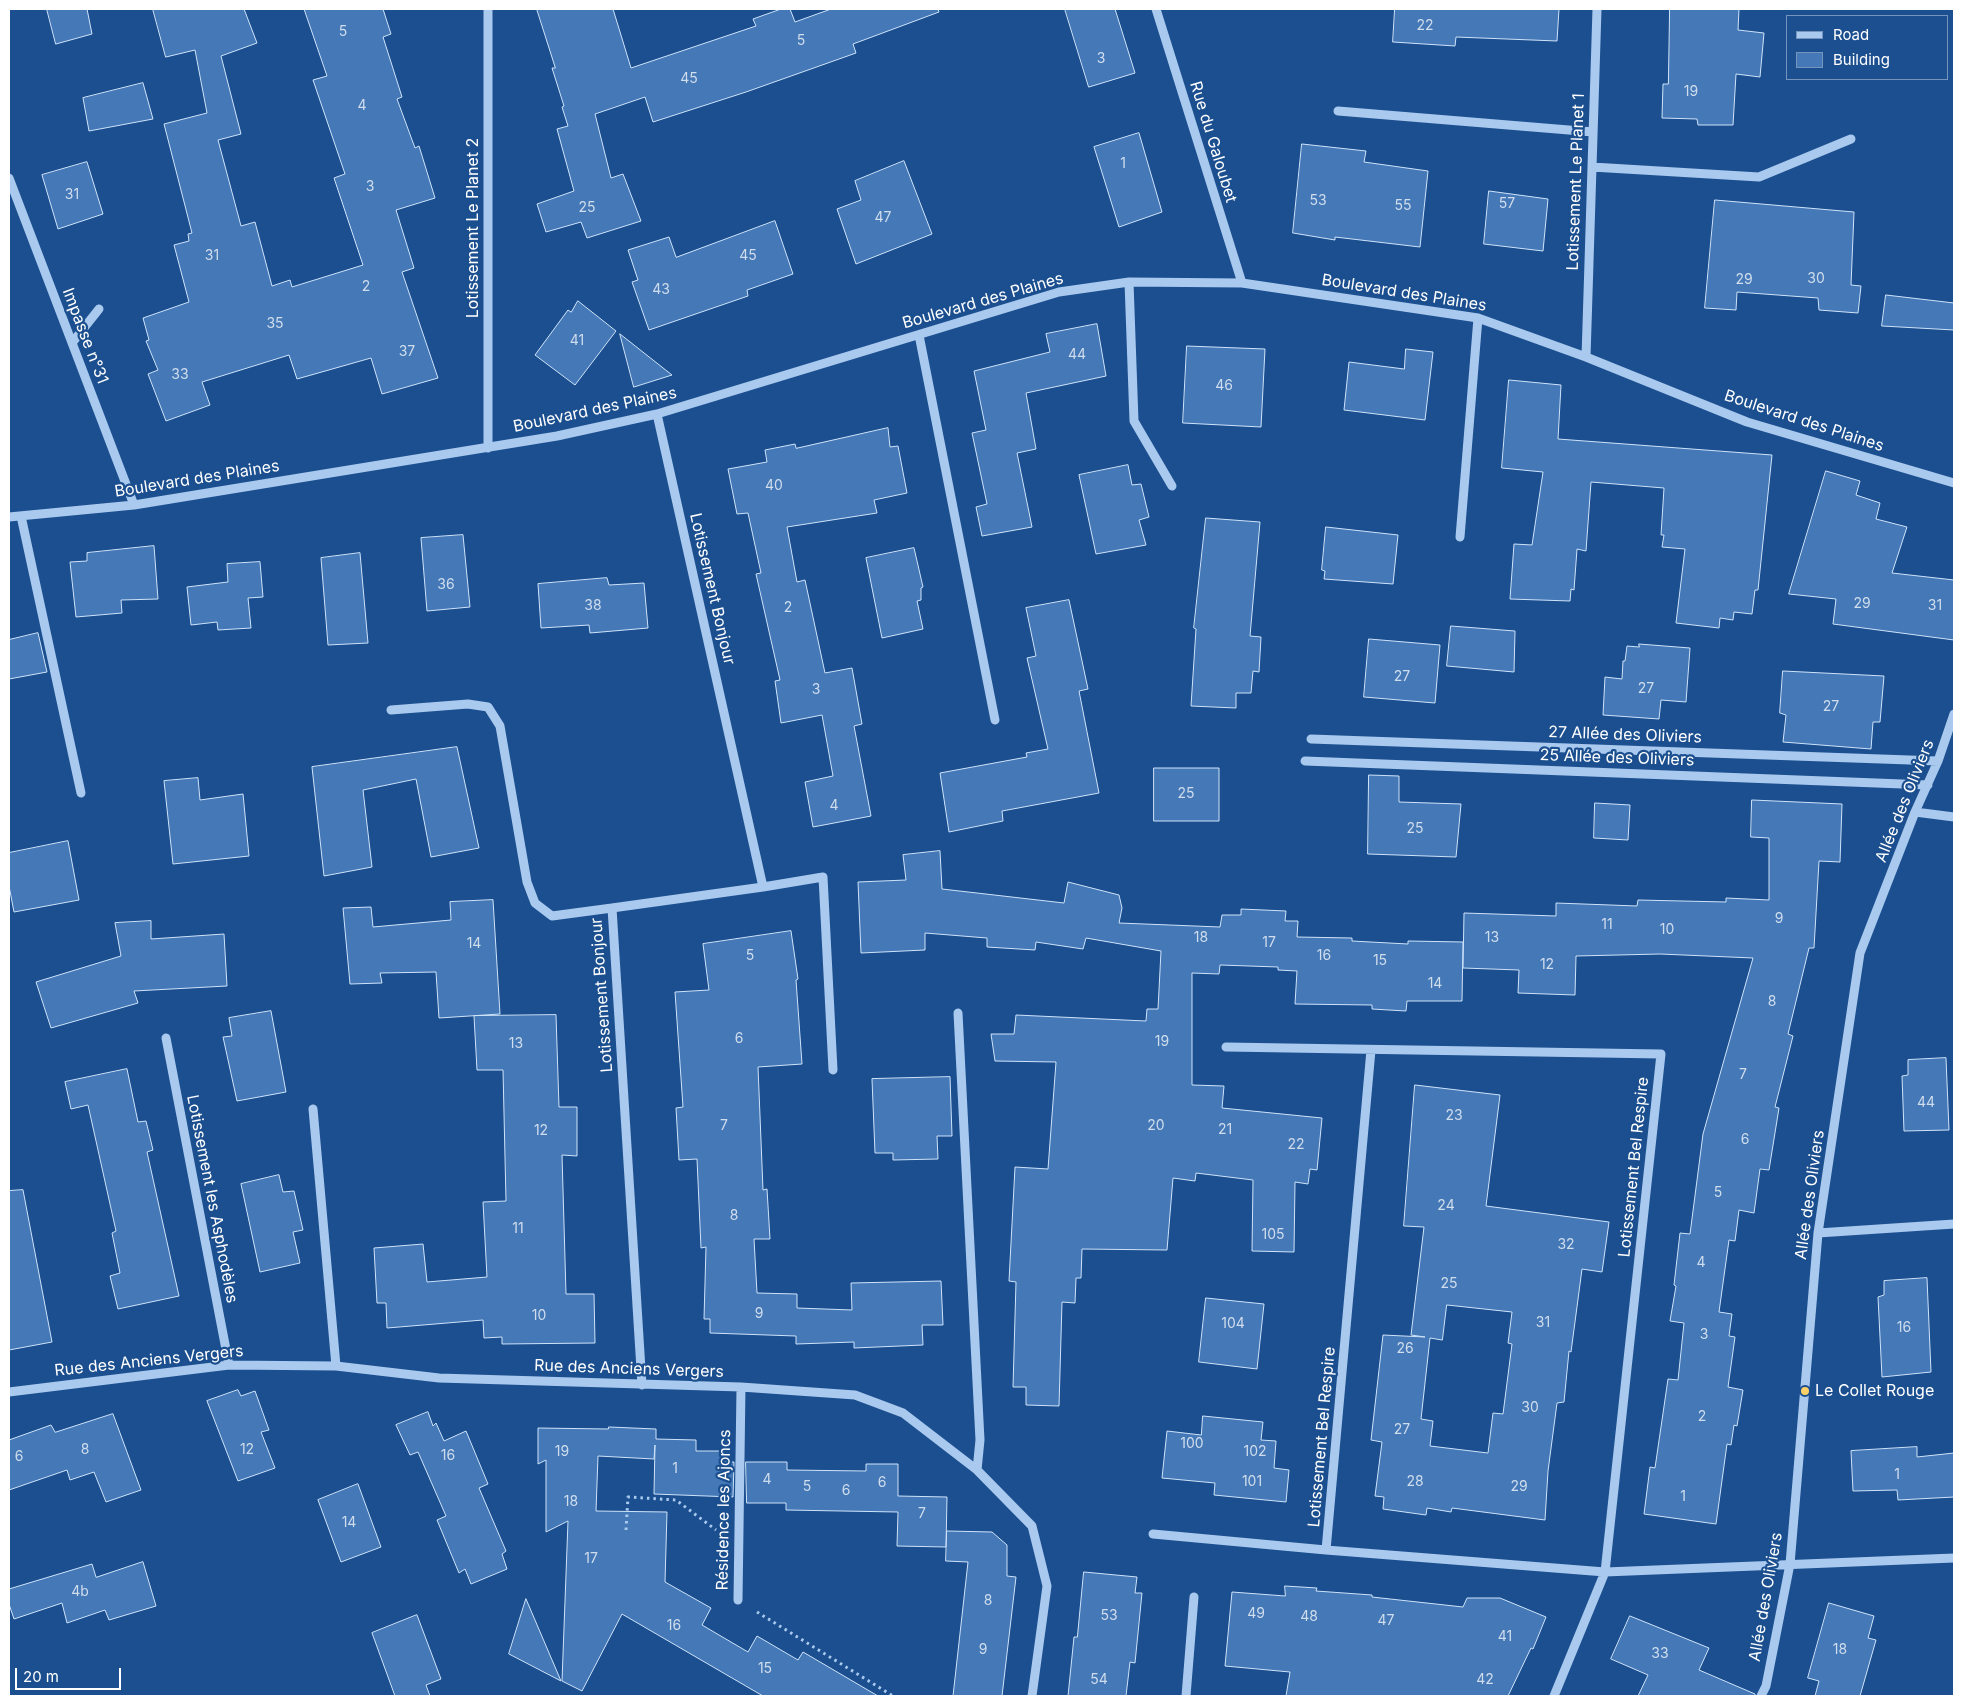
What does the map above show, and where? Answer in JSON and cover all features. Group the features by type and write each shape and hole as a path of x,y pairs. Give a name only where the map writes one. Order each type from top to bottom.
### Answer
{"street":[{"name":"Lotissement Le Planet 2","path":"488,9 488,448"},
{"name":"Rue du Galoubet","path":"1156,9 1242,284"},
{"name":"Lotissement Le Planet 1","path":"1586,357 1597,9"},
{"path":"1338,110 1593,132"},
{"path":"1592,167 1759,178 1851,139"},
{"name":"Impasse n°31","path":"9,178 134,505"},
{"name":"Boulevard des Plaines","path":"9,518 134,505 488,448 657,414 1059,292 1129,282 1242,284 1478,318 1586,357 1747,422 1954,483"},
{"path":"1129,282 1134,421 1172,486"},
{"path":"72,343 99,310"},
{"path":"1460,537 1478,318"},
{"path":"919,335 995,720"},
{"name":"Lotissement Bonjour","path":"642,1386 612,908 763,887 657,414"},
{"path":"21,516 82,793"},
{"path":"390,710 468,704 488,708 500,726 527,882 535,904 552,916 612,908"},
{"name":"Allée des Oliviers","path":"1761,1696 1766,1686 1790,1564 1818,1233 1860,953 1915,812 1938,761 1954,714"},
{"name":"27 Allée des Oliviers","path":"1311,739 1938,761"},
{"name":"25 Allée des Oliviers","path":"1305,761 1928,785"},
{"path":"1915,812 1954,816"},
{"path":"763,887 823,877 833,1070"},
{"path":"958,1013 980,1440 977,1470"},
{"name":"Lotissement les Asphodèles","path":"166,1038 229,1365"},
{"name":"Lotissement Bel Respire","path":"1226,1047 1662,1054 1605,1572 1554,1696"},
{"name":"Lotissement Bel Respire","path":"1371,1050 1326,1550 1605,1572 1954,1558"},
{"path":"313,1109 336,1366"},
{"path":"1818,1233 1954,1224"},
{"name":"Rue des Anciens Vergers","path":"9,1392 229,1365 336,1366 439,1378 642,1386 741,1387 855,1395 902,1413 977,1470 1032,1526 1047,1586 1032,1696"},
{"name":"Résidence les Ajoncs","path":"738,1600 741,1387"},
{"path":"1153,1534 1326,1550"},
{"path":"1186,1696 1194,1597"}],"path":[{"path":"626,1530 628,1497 676,1500 738,1546"},
{"name":"Résidence les Ajoncs","path":"738,1600 892,1696"}],"building":[{"path":"47,9 87,9 92,34 56,44"},
{"path":"153,9 244,9 257,43 221,56 241,134 218,140 241,226 255,222 272,286 290,280 292,287 363,265 334,178 345,174 313,80 327,76 304,9 383,9 391,34 383,37 402,97 397,99 415,148 419,146 435,198 396,210 414,268 402,272 438,378 382,394 371,358 297,379 289,355 202,382 210,405 166,421 148,374 158,370 146,341 149,340 143,318 189,302 174,245 189,241 188,234 192,233 164,124 207,113 195,50 166,57"},
{"path":"537,9 613,9 631,68 756,26 753,19 781,9 790,9 795,22 831,9 938,9 939,12 853,44 856,53 746,92 653,122 645,97 595,114 611,178 623,174 641,221 587,238 581,222 546,232 537,204 574,191 557,129 568,126 562,107 564,106 552,68 555,68"},
{"path":"1065,9 1115,9 1135,73 1089,87"},
{"path":"1395,9 1559,9 1557,41 1456,37 1455,46 1393,42"},
{"path":"1670,9 1739,9 1738,30 1764,33 1760,77 1736,74 1733,125 1698,125 1697,119 1662,118 1663,84 1668,84"},
{"path":"143,83 153,119 89,131 83,98"},
{"path":"1139,133 1162,212 1119,227 1094,147"},
{"path":"1302,144 1366,151 1364,162 1428,171 1420,247 1335,237 1335,240 1293,233"},
{"path":"904,161 932,234 856,264 837,209 861,200 855,181"},
{"path":"87,162 103,214 58,229 42,175"},
{"path":"1489,191 1548,199 1543,251 1484,244"},
{"path":"1715,200 1854,212 1851,285 1861,286 1858,313 1819,310 1818,298 1737,292 1736,310 1705,308"},
{"path":"775,221 793,274 747,290 748,296 649,330 632,282 638,280 628,250 669,237 676,257"},
{"path":"1886,295 1954,303 1954,330 1882,326"},
{"path":"578,301 616,331 575,385 535,355 568,310 571,312"},
{"path":"1097,324 1106,376 1026,393 1036,449 1017,453 1032,527 982,536 976,507 987,504 972,433 986,430 974,371 1050,352 1046,334"},
{"path":"620,334 672,375 634,387"},
{"path":"1187,346 1265,349 1261,427 1183,423"},
{"path":"1406,349 1433,352 1425,420 1344,410 1349,362 1404,369"},
{"path":"1509,380 1561,385 1558,439 1772,455 1758,590 1755,590 1752,614 1734,612 1733,620 1720,618 1719,628 1676,623 1685,549 1662,547 1664,535 1661,535 1664,488 1591,482 1586,551 1577,549 1574,590 1571,589 1570,601 1510,599 1514,544 1532,545 1543,472 1502,468"},
{"path":"888,428 890,447 898,446 907,493 874,500 877,513 787,527 797,582 805,580 825,673 852,668 862,724 854,726 871,816 813,827 805,782 833,776 822,715 781,723 775,681 780,680 756,574 761,573 748,513 737,514 728,469 767,462 765,450 795,444 796,448"},
{"path":"1128,465 1132,485 1141,484 1149,517 1139,520 1146,545 1096,554 1079,475"},
{"path":"1826,471 1860,481 1856,495 1880,503 1876,519 1907,527 1892,573 1954,580 1954,640 1833,624 1836,599 1789,594"},
{"path":"1206,518 1260,522 1250,636 1261,637 1259,672 1253,671 1251,693 1236,693 1236,708 1191,706 1196,629 1194,628"},
{"path":"1326,527 1398,535 1393,584 1324,579 1325,571 1322,570"},
{"path":"463,535 470,607 427,611 421,538"},
{"path":"154,546 158,599 121,600 122,613 76,617 70,562 87,561 87,553"},
{"path":"914,548 923,587 921,588 921,600 917,601 923,629 882,638 866,558"},
{"path":"360,553 368,643 328,645 321,558"},
{"path":"260,562 263,597 248,598 251,628 218,630 217,622 191,625 187,587 228,582 227,564"},
{"path":"607,578 609,585 644,583 648,628 590,633 589,625 541,628 538,584"},
{"path":"1069,600 1088,689 1079,691 1099,793 1002,811 1003,821 949,832 940,773 1027,757 1026,753 1048,749 1027,658 1036,656 1026,608"},
{"path":"1451,626 1515,631 1514,672 1447,666"},
{"path":"38,633 47,672 9,679 9,640"},
{"path":"1369,639 1440,645 1435,703 1364,697"},
{"path":"1639,644 1690,648 1686,702 1661,700 1659,719 1603,715 1605,677 1622,679 1623,661 1625,661 1627,646 1639,647"},
{"path":"1783,671 1884,676 1880,722 1873,722 1871,749 1783,742 1786,715 1780,713"},
{"path":"457,747 479,848 431,857 416,779 363,790 372,867 324,876 312,767"},
{"path":"1154,768 1219,768 1219,821 1154,821"},
{"path":"1369,775 1399,776 1399,802 1461,804 1456,857 1368,854"},
{"path":"198,778 200,800 243,794 249,856 173,864 164,781"},
{"path":"1752,800 1842,804 1840,862 1819,861 1814,948 1809,948 1788,1034 1793,1036 1775,1107 1779,1108 1769,1170 1760,1169 1754,1213 1739,1210 1735,1241 1729,1240 1719,1312 1732,1314 1729,1336 1735,1337 1728,1387 1743,1390 1737,1426 1734,1425 1731,1445 1727,1444 1716,1524 1644,1514 1650,1467 1655,1468 1668,1379 1678,1380 1684,1323 1670,1321 1676,1286 1674,1285 1680,1233 1690,1234 1703,1134 1753,958 1660,954 1576,956 1575,995 1518,993 1519,970 1463,968 1464,913 1556,916 1556,903 1637,906 1638,900 1726,902 1726,898 1769,900 1769,838 1751,837"},
{"path":"1595,803 1630,805 1628,840 1594,838"},
{"path":"68,841 79,900 14,912 9,886 9,853"},
{"path":"940,851 942,889 1064,903 1068,882 1119,895 1122,908 1119,923 1220,927 1222,915 1241,915 1241,909 1286,911 1285,921 1298,921 1297,937 1352,938 1352,941 1408,944 1408,941 1463,942 1462,1001 1407,1001 1406,1011 1372,1009 1372,1005 1295,1004 1297,971 1278,970 1278,967 1220,965 1219,974 1192,973 1192,1085 1224,1086 1222,1108 1322,1118 1317,1170 1310,1169 1308,1184 1295,1182 1294,1252 1252,1251 1253,1180 1196,1173 1195,1181 1173,1178 1167,1250 1082,1249 1081,1278 1076,1278 1075,1303 1062,1302 1059,1406 1026,1405 1026,1387 1013,1387 1016,1282 1009,1281 1015,1167 1048,1169 1056,1062 995,1061 991,1034 1014,1034 1016,1015 1146,1021 1147,1009 1158,1009 1161,951 1086,938 1083,949 1036,942 1035,950 987,947 987,938 925,933 925,950 861,953 858,882 906,880 903,855"},
{"path":"493,900 500,1014 439,1018 436,972 380,973 382,983 350,984 343,908 371,907 373,927 451,920 450,902"},
{"path":"151,921 151,939 224,934 227,986 134,991 138,1003 51,1028 36,982 121,956 115,923"},
{"path":"791,931 798,979 796,980 802,1064 758,1067 763,1190 767,1189 770,1239 754,1239 757,1293 797,1294 797,1308 852,1310 851,1283 941,1281 943,1325 922,1325 923,1345 854,1348 854,1342 796,1344 796,1336 710,1333 710,1319 704,1319 706,1247 701,1248 697,1159 679,1160 676,1108 683,1107 675,992 709,990 703,944"},
{"path":"271,1011 286,1092 237,1101 223,1037 232,1036 229,1018"},
{"path":"556,1015 559,1107 577,1107 577,1156 562,1155 566,1294 594,1294 595,1343 502,1344 502,1337 484,1338 483,1320 387,1328 386,1303 377,1303 374,1248 423,1244 427,1282 487,1277 483,1202 506,1201 503,1070 477,1070 474,1016"},
{"path":"1946,1058 1949,1130 1904,1131 1902,1076 1908,1075 1908,1060"},
{"path":"127,1069 138,1122 146,1121 153,1150 147,1152 179,1296 118,1309 110,1276 120,1273 112,1233 116,1231 88,1105 71,1109 65,1082"},
{"path":"950,1077 952,1136 937,1136 938,1159 893,1160 893,1153 875,1153 872,1079"},
{"path":"1415,1085 1500,1095 1486,1206 1609,1222 1602,1272 1582,1269 1571,1352 1569,1351 1564,1402 1557,1403 1548,1471 1545,1520 1452,1508 1451,1512 1427,1508 1426,1515 1383,1509 1384,1497 1375,1496 1382,1442 1371,1440 1383,1335 1425,1337 1411,1335 1424,1227 1404,1226","holes":["1447,1305 1512,1312 1508,1343 1512,1344 1503,1414 1493,1413 1488,1453 1430,1446 1433,1421 1421,1419 1430,1338 1442,1340"]},
{"path":"279,1175 283,1192 294,1191 303,1230 293,1232 300,1263 260,1272 241,1184"},
{"path":"23,1190 52,1342 9,1350 9,1191"},
{"path":"1927,1278 1931,1372 1882,1377 1878,1297 1884,1295 1884,1281"},
{"path":"1206,1298 1264,1304 1257,1369 1199,1362"},
{"path":"238,1390 241,1396 255,1391 269,1430 261,1432 275,1468 238,1481 207,1401"},
{"path":"428,1412 433,1426 436,1423 444,1441 466,1431 488,1484 479,1488 506,1551 502,1554 507,1569 471,1584 465,1569 459,1573 437,1520 446,1516 418,1452 410,1455 396,1425"},
{"path":"113,1414 141,1490 106,1502 94,1472 70,1480 67,1470 9,1490 9,1440 51,1425 55,1432"},
{"path":"1203,1416 1263,1422 1261,1440 1276,1441 1274,1468 1289,1470 1286,1502 1214,1495 1215,1483 1162,1478 1167,1431 1201,1435"},
{"path":"609,1427 656,1429 656,1439 696,1440 696,1451 727,1451 726,1462 734,1462 733,1497 654,1494 655,1445 654,1459 598,1456 596,1511 667,1512 665,1582 711,1608 702,1625 748,1652 757,1636 798,1660 803,1652 878,1696 763,1696 622,1614 582,1691 562,1681 568,1521 546,1532 546,1460 538,1464 538,1428 608,1429"},
{"path":"1917,1447 1917,1457 1954,1453 1954,1497 1898,1500 1897,1490 1853,1491 1851,1451"},
{"path":"746,1462 787,1462 787,1470 866,1471 866,1464 898,1464 898,1496 947,1497 946,1547 897,1546 898,1512 786,1510 786,1503 747,1503"},
{"path":"358,1484 381,1547 341,1562 318,1500"},
{"path":"947,1531 992,1532 1007,1545 1007,1576 1016,1577 1002,1696 953,1696 968,1562 946,1561"},
{"path":"143,1562 156,1606 109,1620 105,1610 67,1623 62,1603 14,1619 9,1604 9,1589 92,1564 96,1577"},
{"path":"1084,1572 1137,1577 1135,1593 1142,1593 1135,1663 1130,1662 1126,1696 1068,1696 1074,1637 1077,1637"},
{"path":"1285,1586 1317,1588 1316,1591 1372,1595 1372,1597 1463,1607 1467,1598 1500,1598 1546,1617 1533,1649 1531,1648 1508,1696 1286,1696 1290,1672 1225,1666 1232,1592 1285,1596"},
{"path":"526,1599 561,1681 509,1654"},
{"path":"1829,1603 1874,1616 1868,1638 1876,1640 1860,1696 1815,1696 1819,1681 1808,1678"},
{"path":"417,1615 441,1679 426,1685 430,1696 395,1696 372,1633"},
{"path":"1630,1616 1709,1648 1699,1670 1755,1694 1755,1696 1638,1696 1648,1675 1611,1659"}],"place":[{"name":"Le Collet Rouge","path":"1805,1391"}]}
